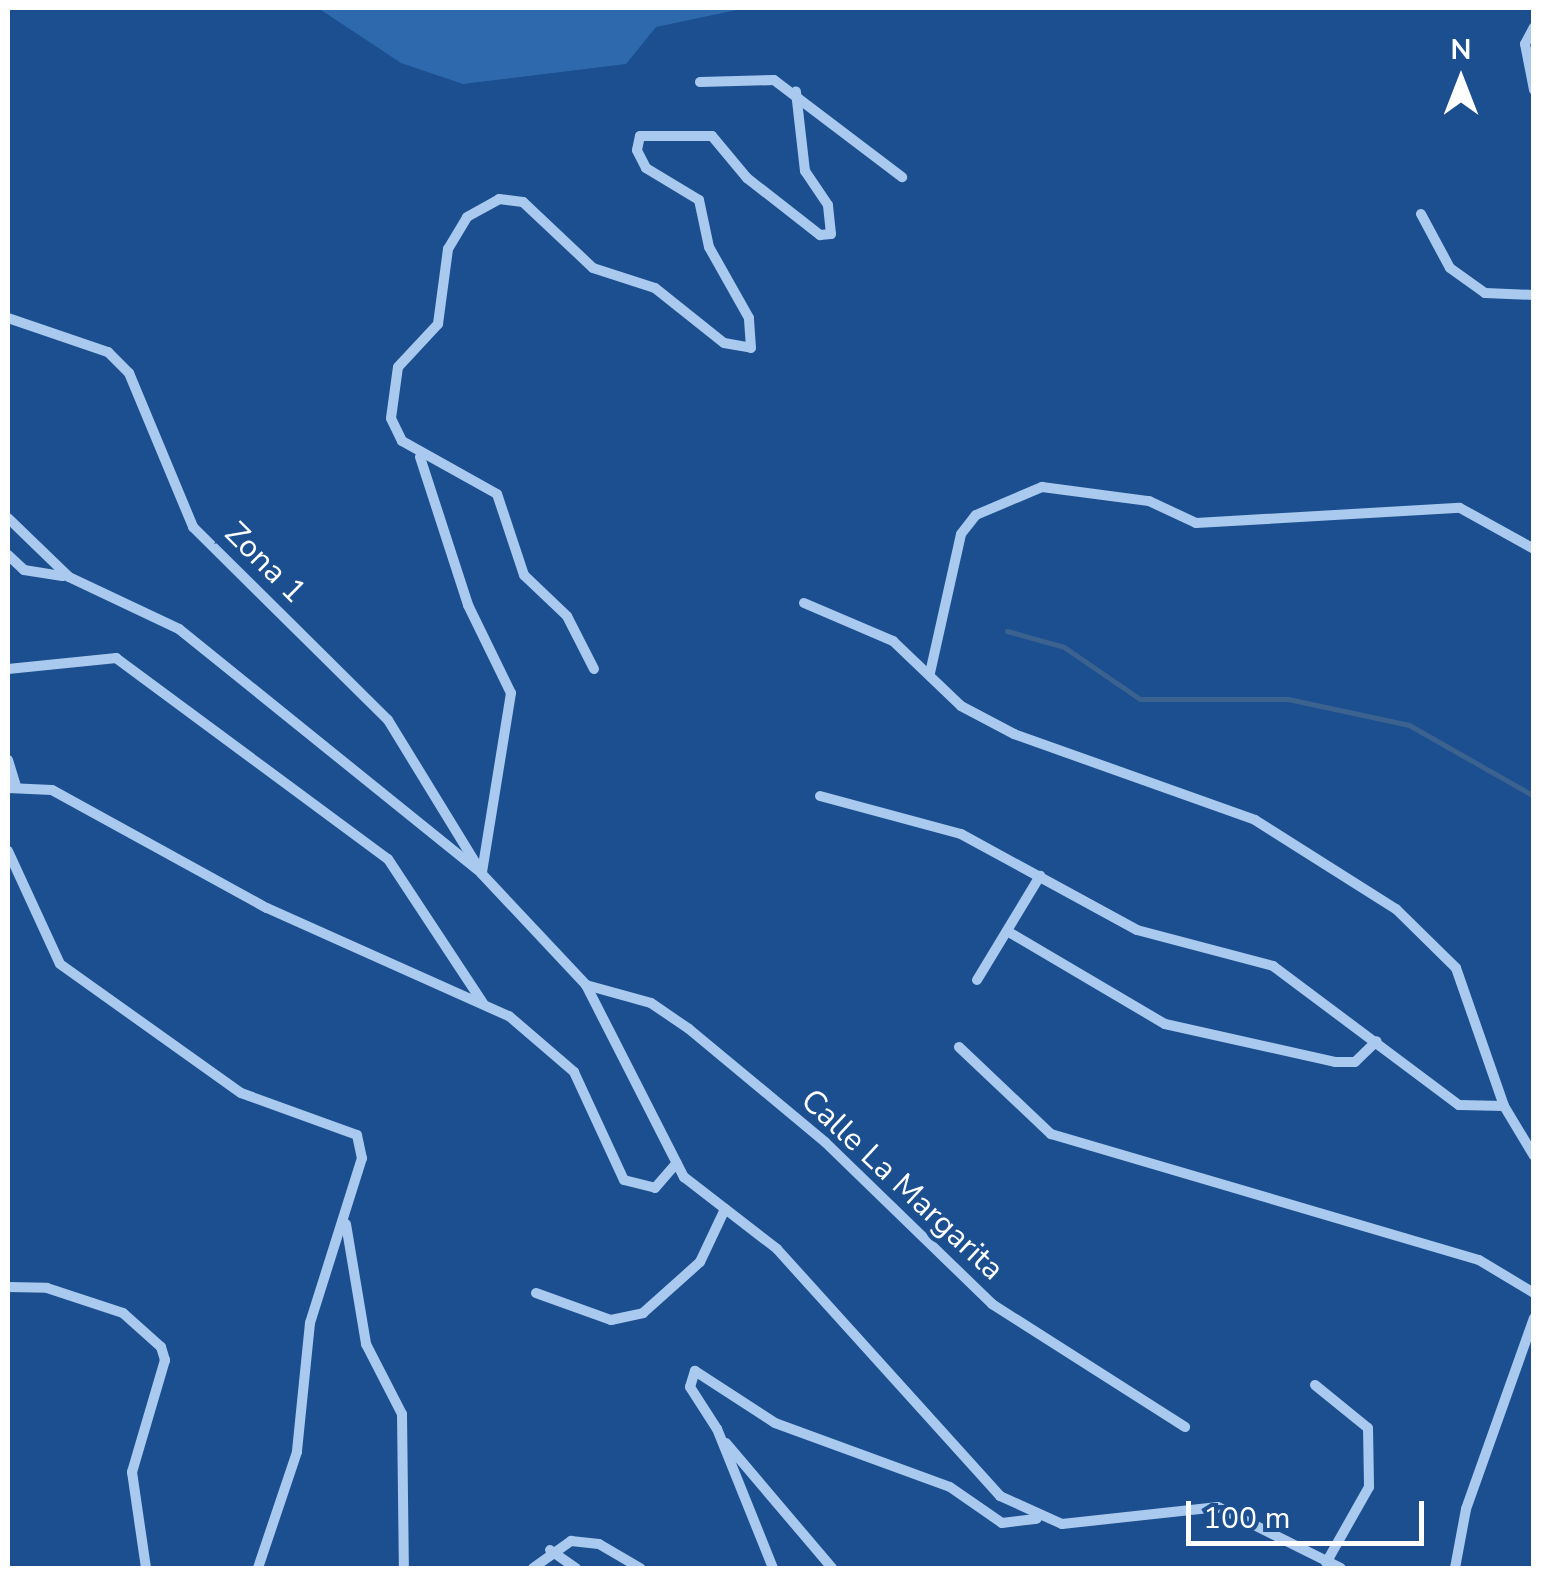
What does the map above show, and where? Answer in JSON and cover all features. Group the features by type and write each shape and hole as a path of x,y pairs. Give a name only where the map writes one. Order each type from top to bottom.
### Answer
{"street":[{"path":"1534,27 1525,44 1534,90"},
{"path":"700,82 774,80 796,92 902,177"},
{"path":"482,873 510,693 468,605 420,457 391,418 398,367 438,324 448,249 467,217 499,198 523,202 593,268 654,288 724,343 752,348 749,318 709,248 700,200 646,168 637,150 640,136 712,136 747,178 820,235 832,234 828,205 800,153 796,92"},
{"path":"1421,214 1450,268 1485,293 1534,295"},
{"name":"Zona 1","path":"8,318 108,352 129,373 193,527 388,720 482,873"},
{"path":"420,457 497,494 524,575 567,616 594,669"},
{"path":"930,672 961,534 976,515 1042,487 1149,501 1196,524 1460,508 1534,549"},
{"path":"8,518 69,577"},
{"path":"8,555 24,570 69,577 179,630 482,873 586,986 677,1164 778,1249 1000,1496 1037,1519"},
{"path":"804,603 892,641 930,672 961,706 1014,734 1255,820 1396,909 1456,968 1504,1106 1534,1156"},
{"path":"8,670 116,658 388,859 484,1004"},
{"path":"8,760 12,787 52,790 267,908 484,1004 536,1033 574,1072 624,1180 655,1188 677,1164"},
{"path":"820,796 961,834 1136,930 1273,966 1378,1040 1459,1105 1504,1106"},
{"path":"8,850 60,964 241,1093 357,1135 362,1158 310,1323 297,1452 258,1568"},
{"path":"977,980 1040,876"},
{"path":"1007,931 1165,1024 1335,1062 1355,1062 1378,1040"},
{"name":"Calle La Margarita","path":"586,986 650,1003 689,1028 825,1142 992,1304 1185,1427"},
{"path":"959,1047 1051,1134 1479,1260 1534,1293"},
{"path":"536,1293 611,1320 643,1314 700,1262 726,1209"},
{"path":"345,1218 366,1344 402,1414 404,1568"},
{"path":"8,1288 47,1288 123,1312 160,1347 165,1360 132,1472 146,1568"},
{"path":"1455,1568 1466,1509 1534,1318"},
{"path":"773,1568 717,1430 688,1374 707,1372 805,1438 950,1487 1002,1524 1218,1508 1340,1568"},
{"path":"1315,1385 1356,1414 1369,1448 1369,1487 1326,1562"},
{"path":"717,1430 769,1504 832,1568"},
{"path":"532,1568 550,1550 600,1544 640,1568"},
{"path":"550,1550 576,1568"}],"shaded area":[{"path":"318,8 746,8 656,27 626,64 463,84 401,63"}],"waterway":[{"path":"1007,631 1064,647 1140,699 1288,699 1409,725 1534,796"}]}
